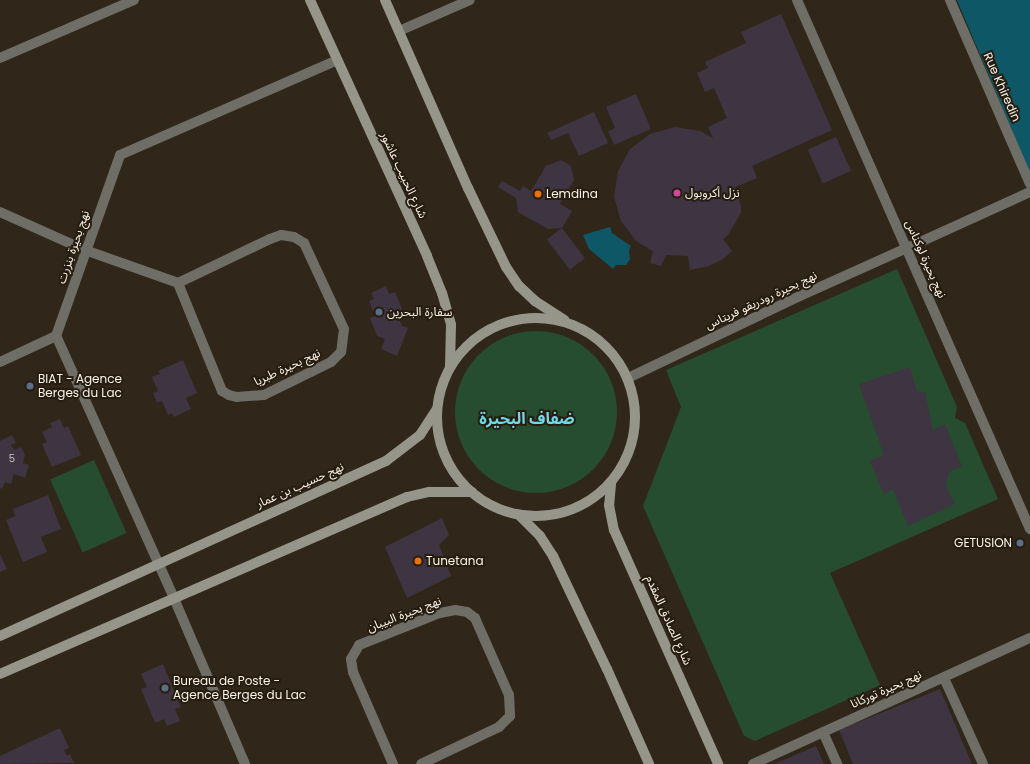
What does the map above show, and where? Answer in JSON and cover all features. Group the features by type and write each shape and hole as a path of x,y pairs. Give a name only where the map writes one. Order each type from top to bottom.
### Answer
{"main road":[{"name":"شارع الحبيب عاشور","path":"310,0 427,256 442,293 451,325 450,367"},
{"path":"385,0 468,188 506,267 519,286 535,301 604,344 628,378 636,415 630,451 611,484 585,504 560,514 554,516 520,516 481,501 456,476 440,444 437,409 450,367 468,345 489,329 515,320 542,318 569,323"},
{"name":"نهج حسيب بن عمار","path":"0,636 386,461 420,435 437,409"},
{"name":"شارع الصادق المقدم","path":"611,484 610,505 614,530 718,764"},
{"path":"0,674 407,498 429,492 472,492"},
{"path":"520,516 540,536 553,556 607,669 648,764"}],"street":[{"path":"0,58 134,0"},
{"path":"399,31 470,0"},
{"name":"نهج بحيرة لوكناس","path":"797,0 1030,529"},
{"name":"Rue Khiredin","path":"950,0 1030,184"},
{"name":"نهج بحيرة بنزرت","path":"56,336 85,250 120,155 337,60"},
{"name":"نهج بحيرة رودريقو فريتاس","path":"628,378 800,296 1030,192"},
{"path":"0,212 85,250 178,283"},
{"name":"نهج بحيرة طبريا","path":"281,235 294,237 304,243 344,329 341,352 331,362 264,395 237,397 229,395 222,391 178,283 270,239 281,235"},
{"path":"0,362 56,336 174,598 245,764"},
{"name":"نهج بحيرة البيبان","path":"393,764 353,672 351,659 359,645 440,613 455,610 467,612 474,618 509,695 510,716 499,727 421,764"},
{"name":"نهج بحيرة توركانا","path":"753,764 1030,638"},
{"path":"944,678 983,764"},
{"path":"823,732 837,764"}],"green space":[{"path":"897,269 957,407 955,418 965,423 998,499 830,573 880,685 755,741 744,736 643,506 681,407 666,370"},
{"path":"536,331 567,337 581,345 593,355 603,367 611,381 617,412 611,443 603,457 593,469 581,479 567,487 536,493 505,487 491,479 479,469 469,457 461,443 455,412 461,381 469,367 479,355 491,345 505,337"},
{"path":"94,460 127,533 83,553 50,480"}],"water":[{"path":"957,0 1030,0 1030,173"},
{"path":"610,227 612,233 631,246 629,250 630,259 626,265 616,265 613,269 589,249 583,235"}],"building":[{"path":"781,14 832,130 752,166 757,178 735,187 741,206 741,213 728,235 723,239 732,251 723,259 709,266 690,270 688,256 666,255 661,266 650,263 653,251 636,241 621,221 614,197 618,171 630,149 650,134 675,127 700,131 713,138 708,127 727,118 714,88 705,92 697,73 708,68 705,62 746,43 741,32"},
{"path":"636,94 651,129 614,145 608,131 615,128 606,107"},
{"path":"594,112 608,143 579,156 568,133 551,140 547,133"},
{"path":"836,137 851,171 823,183 808,150"},
{"name":"Lemdina","path":"561,160 571,166 574,180 560,204 572,211 562,228 548,229 518,212 516,198 498,187 502,181 520,191 523,186 531,191 546,166"},
{"path":"562,228 585,258 570,270 547,239"},
{"path":"386,286 389,294 395,292 405,316 399,319 402,326 408,328 397,356 381,349 385,339 377,336 370,318 375,316 369,301 374,299 371,293"},
{"path":"183,360 197,393 186,398 191,409 174,417 172,413 168,415 162,401 157,403 153,393 158,391 152,377 160,374 158,371"},
{"path":"910,367 917,391 925,392 933,430 945,424 962,466 949,472 946,486 955,504 908,526 893,489 884,494 870,461 884,455 859,384"},
{"path":"60,419 64,428 68,426 81,455 52,467 42,444 47,442 42,432 52,427 50,423"},
{"path":"12,435 16,443 11,445 14,450 21,447 25,455 23,463 29,465 25,478 14,474 11,484 5,482 2,489 0,488 0,441"},
{"path":"48,495 61,529 41,537 47,552 23,562 6,520 15,516 13,509"},
{"name":"Tunetana","path":"442,518 449,535 439,545 451,576 407,598 385,547"},
{"path":"0,554 7,569 0,572"},
{"path":"163,664 181,707 175,709 180,721 167,726 164,719 155,723 141,689 147,687 141,674"},
{"path":"940,689 972,764 853,764 839,730"},
{"path":"60,728 69,748 64,750 67,756 70,754 74,763 0,764 0,756"},
{"path":"816,746 824,764 774,764"}],"place":[{"name":"نزل أكروبول","path":"677,193"},
{"name":"Lemdina","path":"538,194"},
{"name":"سفارة البحرين","path":"379,312"},
{"name":"BIAT - Agence Berges du Lac","path":"30,386"},
{"name":"GETUSION","path":"1020,543"},
{"name":"Tunetana","path":"418,561"},
{"name":"Bureau de Poste - Agence Berges du Lac","path":"165,688"}],"district":[{"name":"ضفاف البحيرة","path":"527,419"}]}
